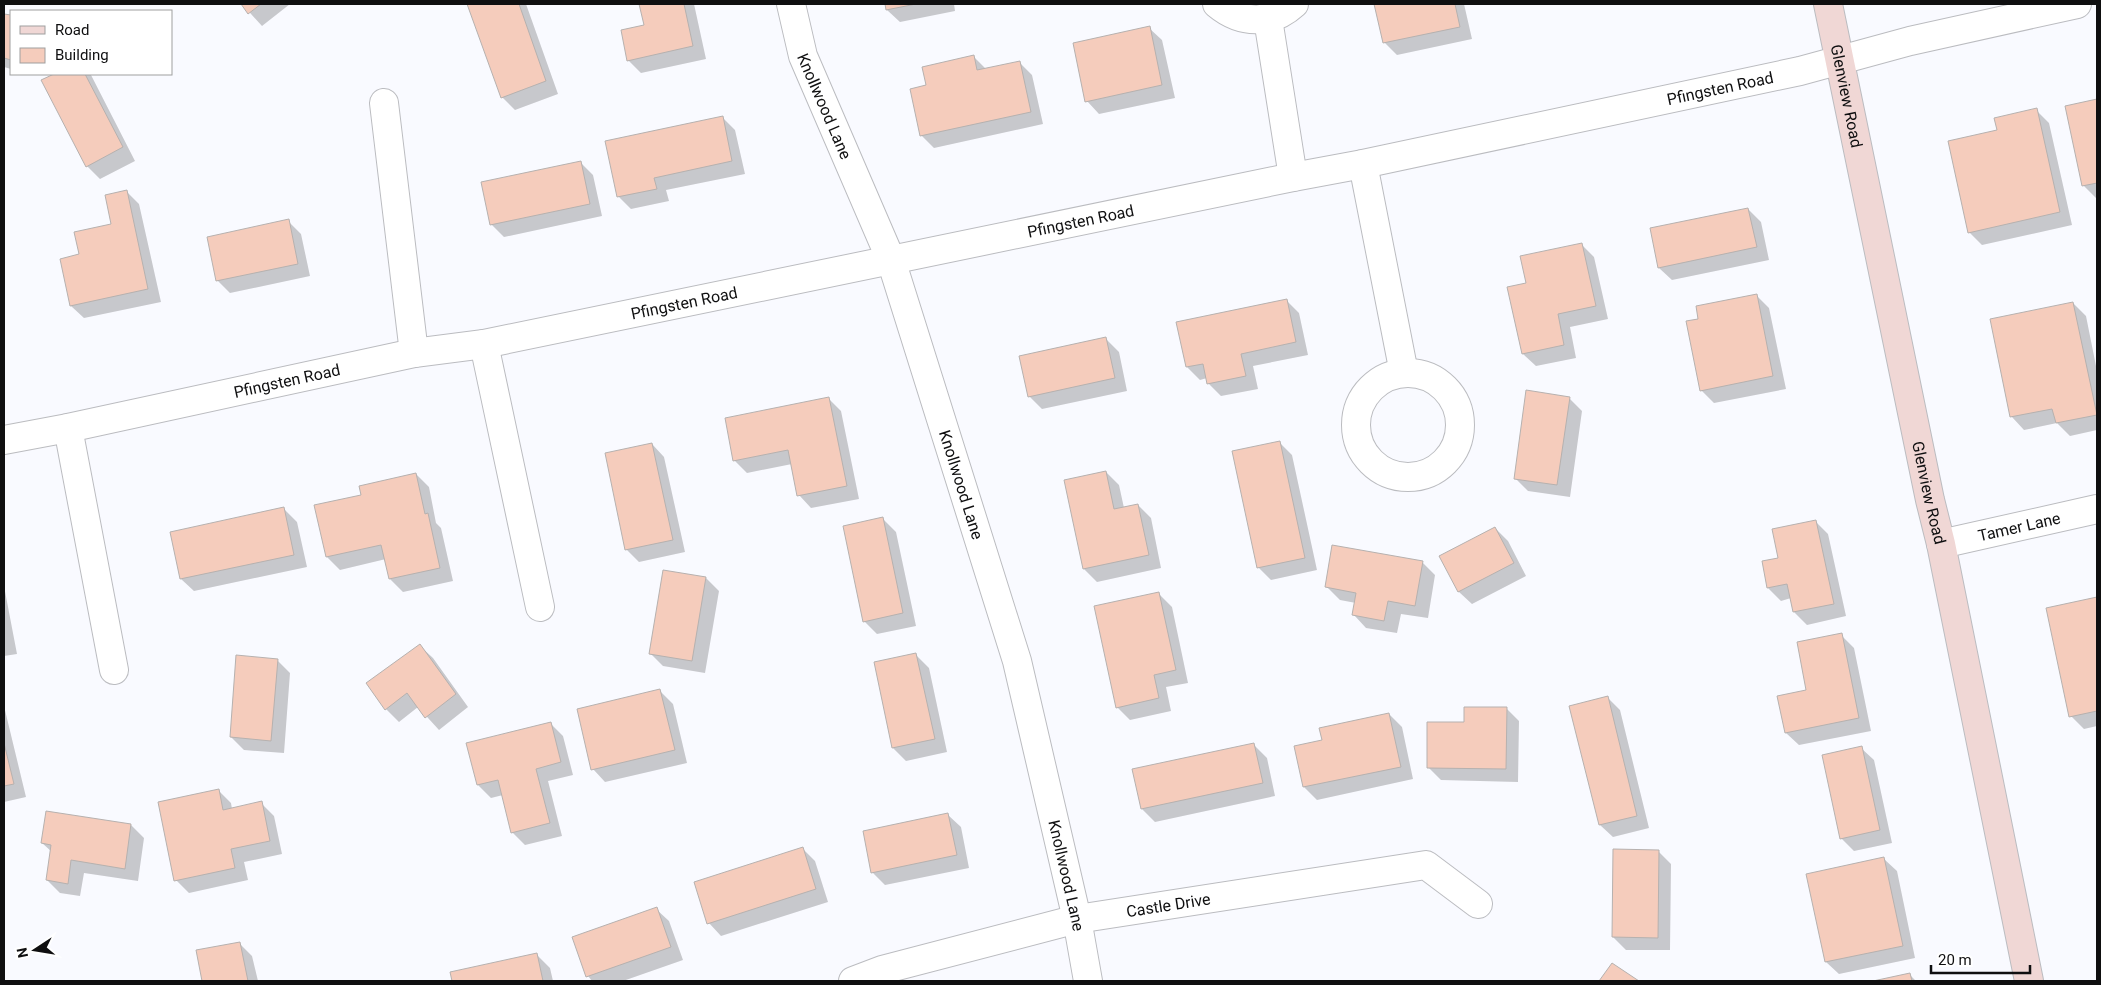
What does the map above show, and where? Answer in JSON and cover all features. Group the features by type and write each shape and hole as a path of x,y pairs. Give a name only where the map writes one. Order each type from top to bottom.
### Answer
{"main road":[{"name":"Glenview Road","path":"1828,4 1930,500 1941,544 2029,981"}],"street":[{"name":"Knollwood Lane","path":"791,4 803,56 892,260 1017,661 1077,919 1088,981"},
{"path":"1217,4 1232,15 1250,20 1268,19 1285,12 1294,4"},
{"name":"Pfingsten Road","path":"5,435 68,428 414,354 484,344 1363,164 1800,70 1910,41 2077,4"},
{"path":"1268,19 1294,177"},
{"path":"384,103 414,354"},
{"path":"1363,164 1404,373"},
{"path":"484,344 540,607"},
{"path":"68,428 114,670"},
{"name":"Tamer Lane","path":"1941,544 2097,509"},
{"name":"Castle Drive","path":"853,981 882,970 1077,919 1426,865 1478,904"}],"building":[{"path":"241,4 261,4 248,14"},
{"path":"467,4 519,4 546,81 501,98"},
{"path":"639,4 684,4 693,46 627,61 621,30 644,25"},
{"path":"885,4 916,4 886,10"},
{"path":"1374,4 1455,4 1460,27 1383,43"},
{"path":"4,14 10,15 10,60 4,58"},
{"path":"1150,26 1162,85 1085,102 1073,43"},
{"path":"974,55 977,70 1020,61 1031,112 920,136 910,89 926,85 922,67"},
{"path":"52,75 86,75 123,147 86,167 41,80"},
{"path":"2097,99 2097,183 2082,186 2065,106"},
{"path":"2037,108 2060,212 1968,233 1948,141 1997,130 1994,118"},
{"path":"723,116 732,161 654,178 657,189 617,197 605,141"},
{"path":"581,161 590,204 490,225 481,182"},
{"path":"127,190 148,289 70,306 60,259 79,254 74,232 111,224 105,195"},
{"path":"1748,208 1757,247 1658,268 1650,228"},
{"path":"289,219 298,264 216,281 207,237"},
{"path":"1582,243 1596,306 1558,314 1564,345 1522,354 1507,287 1526,283 1520,256"},
{"path":"1757,294 1773,376 1700,391 1686,321 1698,319 1696,306"},
{"path":"1287,299 1296,342 1241,354 1246,376 1207,384 1203,364 1186,367 1176,322"},
{"path":"2073,302 2097,415 2056,423 2052,409 2010,417 1990,319"},
{"path":"1106,337 1115,378 1028,397 1019,356"},
{"path":"1526,390 1570,397 1557,485 1514,479"},
{"path":"829,397 847,486 797,496 788,450 733,461 725,418"},
{"path":"1280,441 1305,558 1257,568 1232,451"},
{"path":"652,443 673,540 625,550 605,453"},
{"path":"1106,471 1114,509 1138,504 1149,555 1083,569 1064,480"},
{"path":"416,473 425,514 428,513 440,568 389,579 381,545 326,557 314,505 361,495 359,486"},
{"path":"284,507 294,555 180,579 170,532"},
{"path":"883,517 903,613 863,622 843,526"},
{"path":"1816,520 1834,604 1793,612 1787,584 1767,588 1762,561 1778,558 1772,529"},
{"path":"1495,527 1514,563 1458,592 1439,556"},
{"path":"1332,545 1423,561 1415,606 1388,601 1384,621 1352,615 1356,593 1325,587"},
{"path":"663,570 706,577 692,661 649,654"},
{"path":"1159,592 1176,670 1154,675 1159,698 1116,708 1094,606"},
{"path":"2097,597 2097,711 2069,717 2046,608"},
{"path":"1842,633 1859,718 1785,733 1777,696 1806,690 1797,642"},
{"path":"420,644 456,694 425,718 407,693 385,710 366,683"},
{"path":"916,653 935,739 892,748 874,662"},
{"path":"236,655 278,659 271,741 230,737"},
{"path":"660,689 675,750 591,770 577,709"},
{"path":"1608,696 1637,816 1599,825 1569,706"},
{"path":"1464,707 1507,707 1506,769 1427,768 1427,722 1464,722"},
{"path":"1389,713 1401,767 1303,787 1294,746 1322,740 1319,728"},
{"path":"551,722 561,762 536,769 550,823 511,833 498,780 477,785 466,743"},
{"path":"4,743 14,784 4,786"},
{"path":"1254,743 1263,783 1141,809 1132,769"},
{"path":"1862,746 1880,830 1840,839 1822,755"},
{"path":"219,789 223,810 262,801 270,841 231,849 235,868 174,881 158,802"},
{"path":"46,811 131,824 125,869 71,860 68,884 46,880 51,845 41,843"},
{"path":"948,813 957,855 871,873 863,831"},
{"path":"803,847 816,889 707,924 694,882"},
{"path":"1613,849 1659,850 1658,938 1612,937"},
{"path":"1884,857 1903,946 1825,962 1806,874"},
{"path":"657,907 671,947 586,977 572,937"},
{"path":"240,942 248,981 202,981 196,950"},
{"path":"537,953 543,981 452,981 450,972"},
{"path":"1612,963 1639,981 1599,981"},
{"path":"1910,973 1912,981 1873,981"}]}
